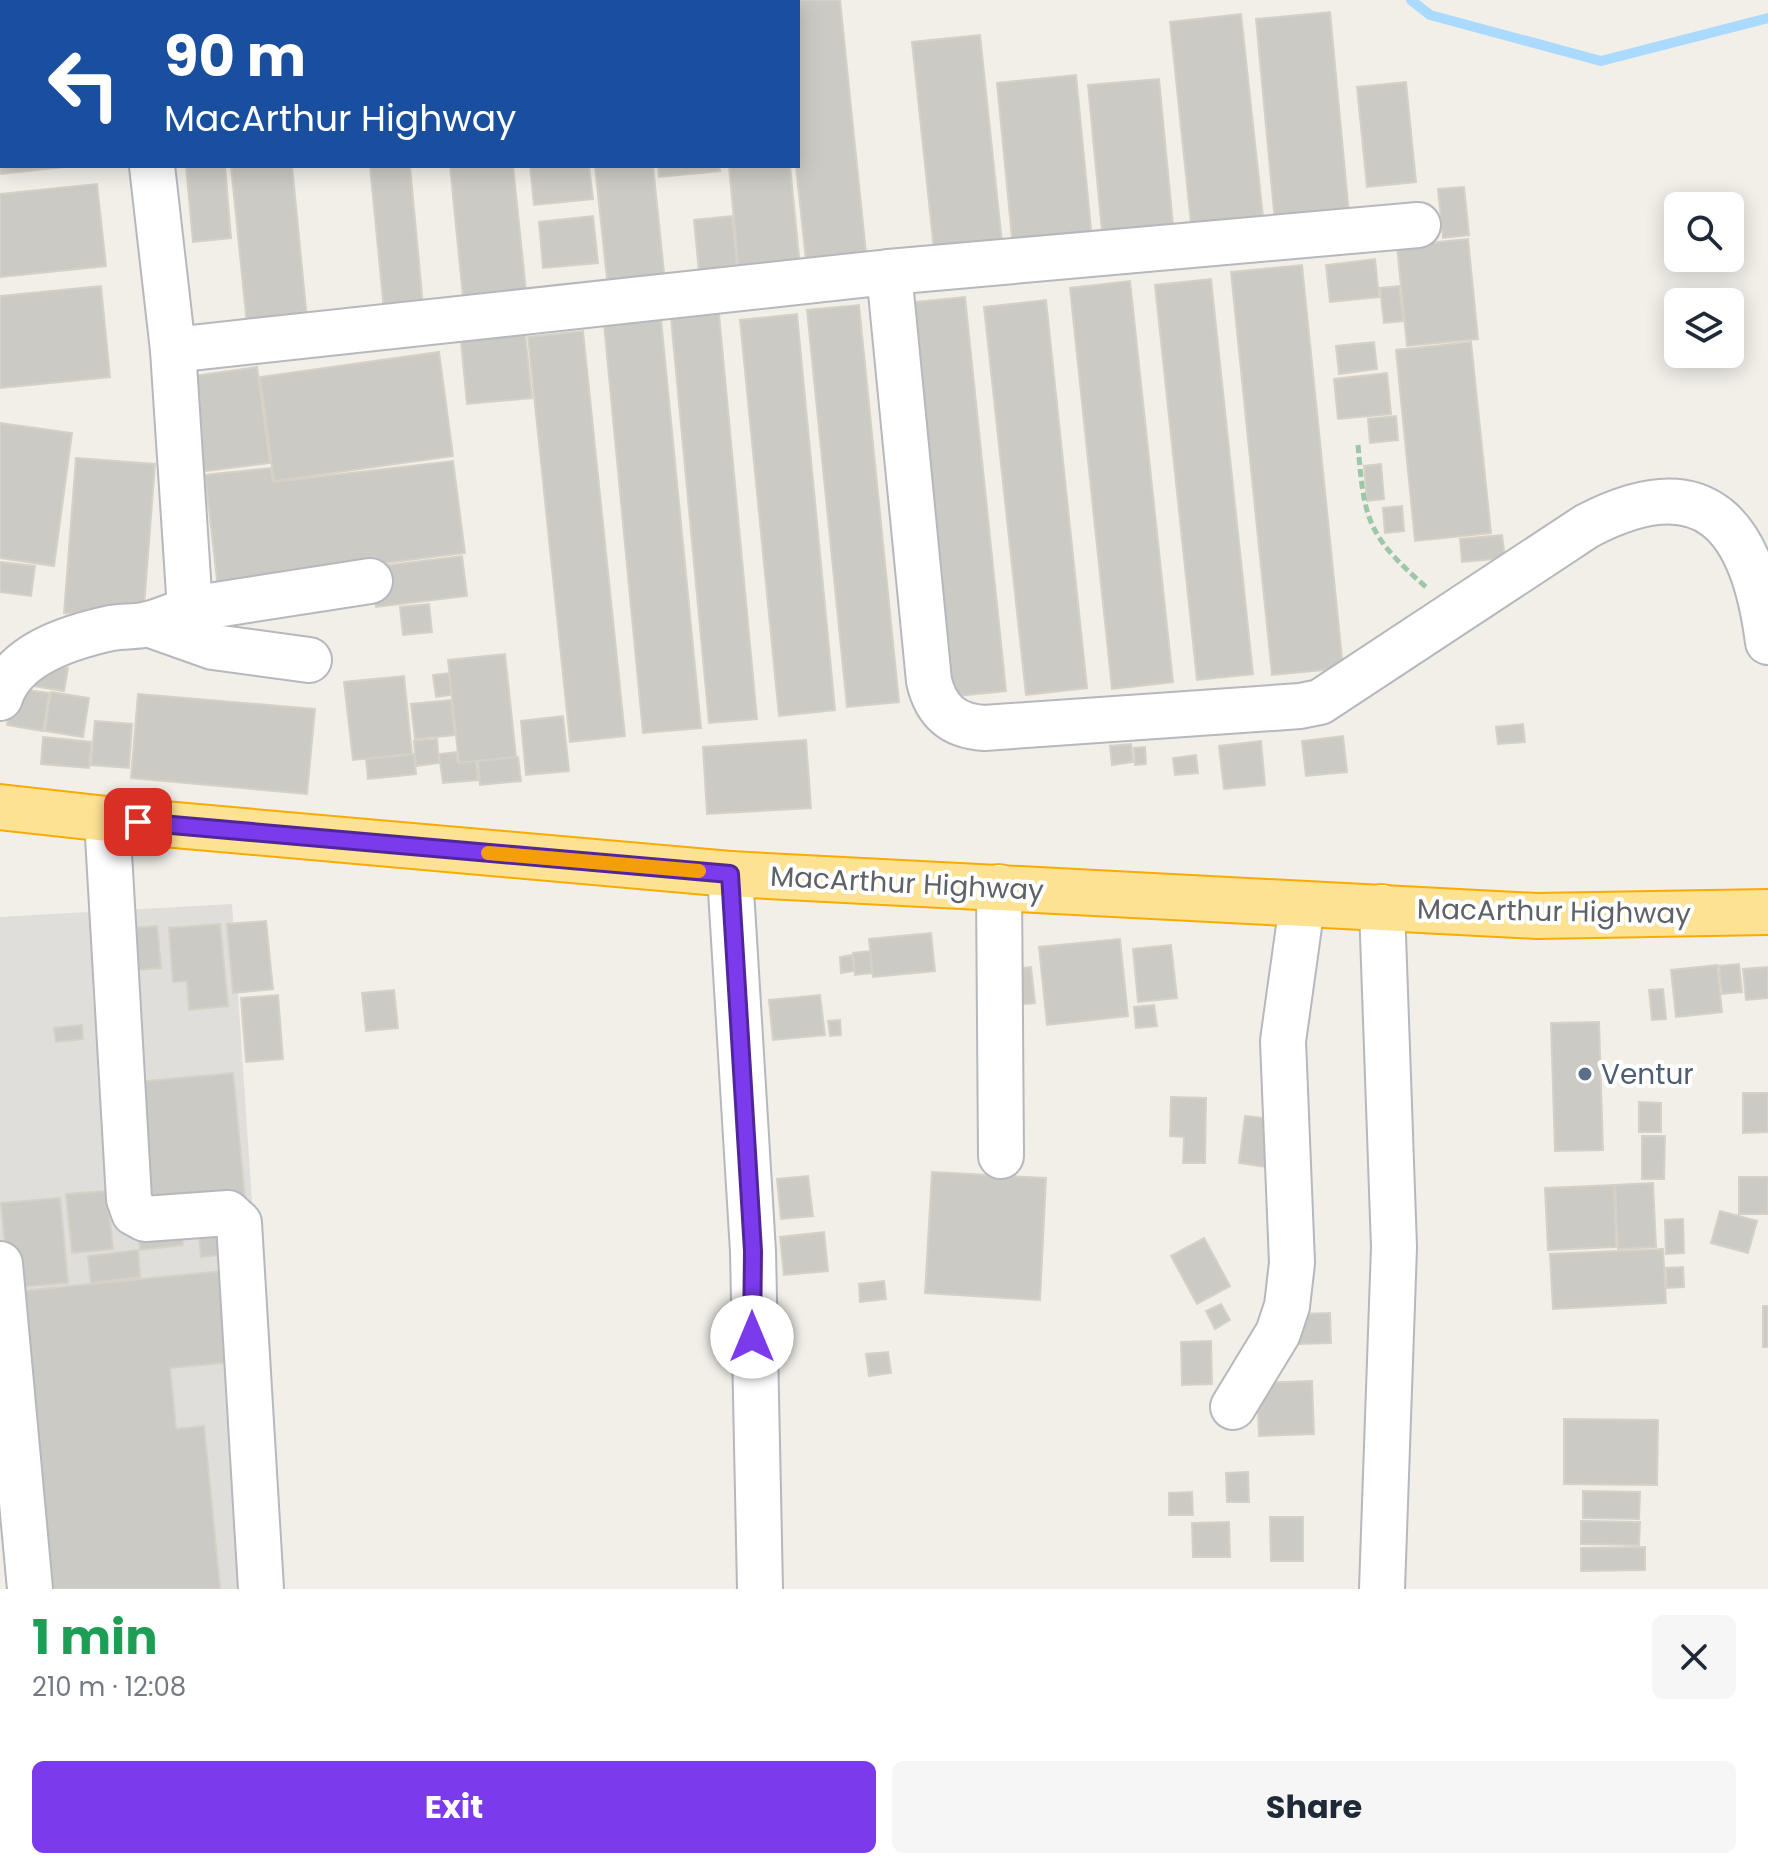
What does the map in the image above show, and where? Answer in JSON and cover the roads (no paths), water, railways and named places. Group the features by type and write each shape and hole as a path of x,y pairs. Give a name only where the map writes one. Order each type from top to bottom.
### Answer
{"highway":[{"name":"MacArthur Highway","path":"0,807 730,874 1537,916 1768,912"}],"lane":[{"path":"152,168 173,350 190,609"},
{"path":"173,350 889,272 1418,225"},
{"path":"889,272 929,681 937,706 958,724 984,728 1311,704 1329,698 1587,526 1609,514 1637,506 1682,502 1699,506 1730,527 1740,543 1760,595 1768,642"},
{"path":"0,698 13,671 34,656 111,628 148,624 190,609 370,581"},
{"path":"148,624 213,647 309,660"},
{"path":"107,819 129,1199 134,1213 145,1219 228,1213 239,1223 261,1589"},
{"path":"730,874 753,1251 760,1589"},
{"path":"999,887 1001,1156"},
{"path":"1233,1407 1278,1333 1287,1306 1291,1237 1283,1041 1302,905"},
{"path":"1382,907 1394,1247 1382,1589"},
{"path":"0,1264 30,1589"}],"waterway":[{"path":"1411,0 1430,15 1601,61 1768,18"}],"place":[{"name":"Ventur","path":"1585,1074"}]}
